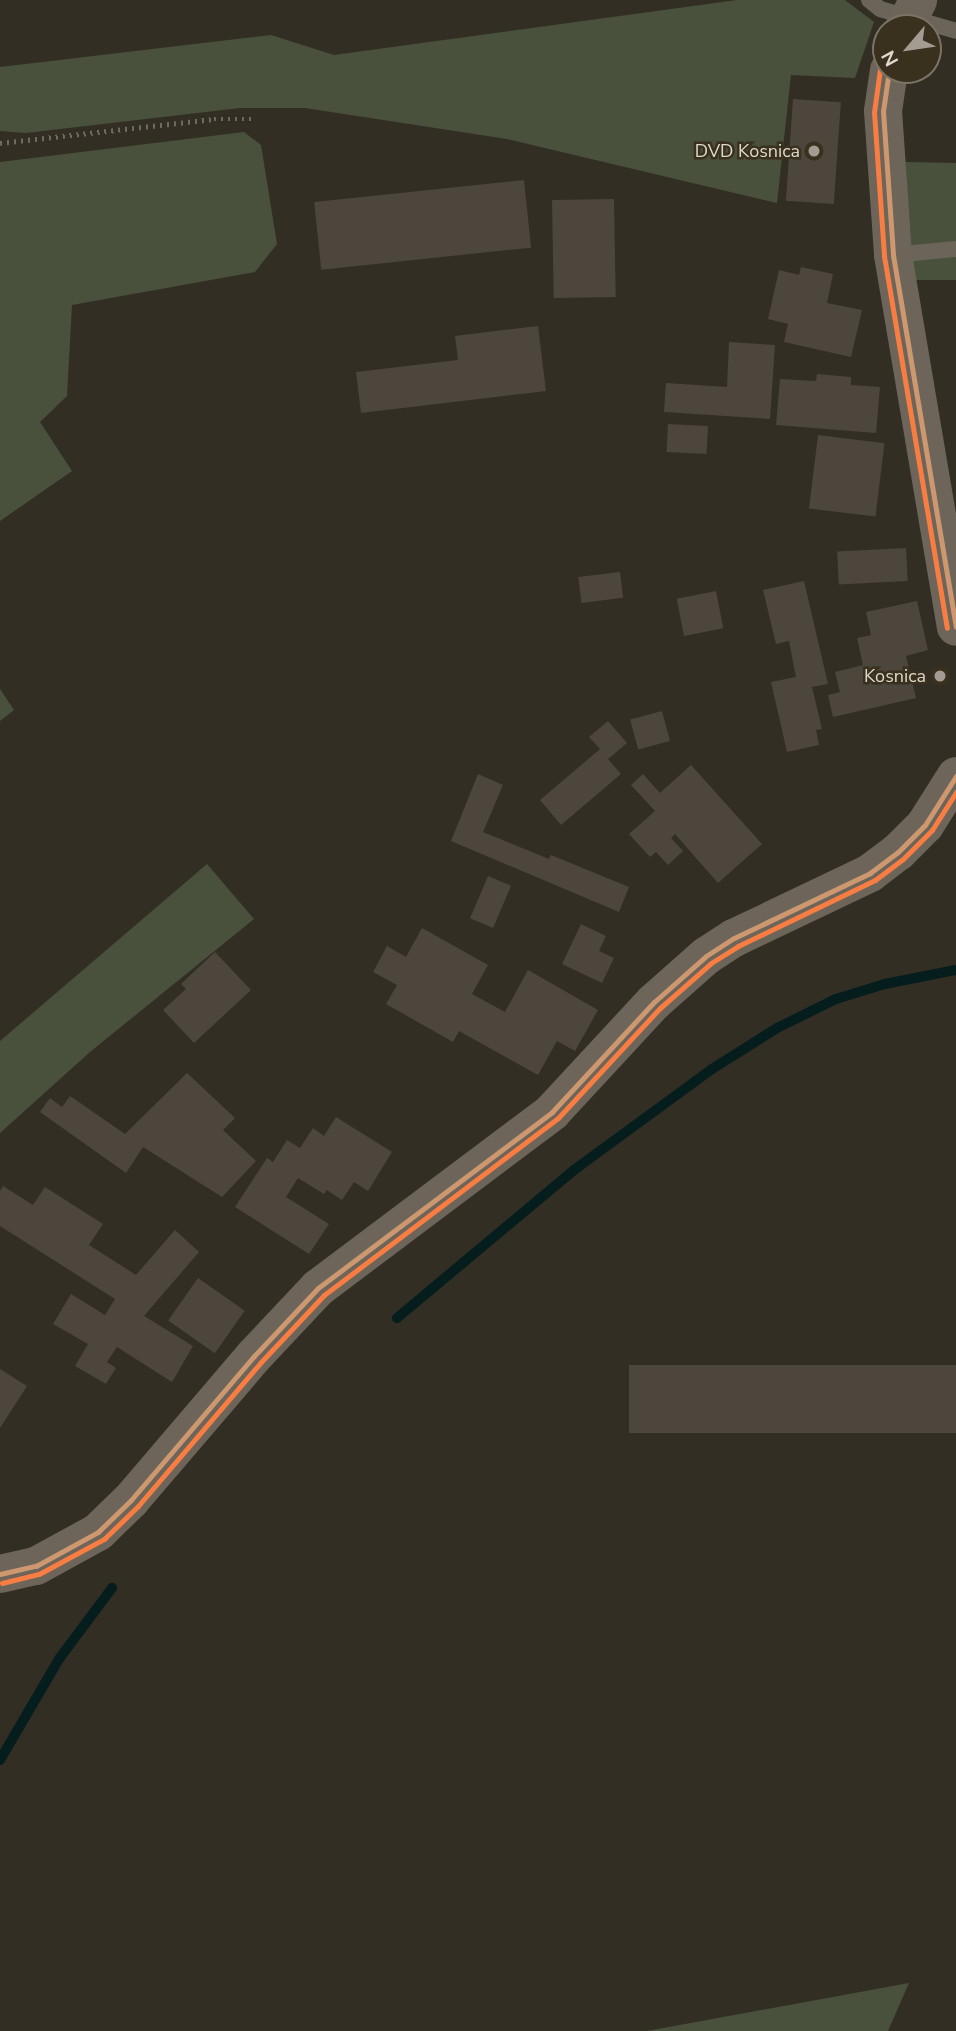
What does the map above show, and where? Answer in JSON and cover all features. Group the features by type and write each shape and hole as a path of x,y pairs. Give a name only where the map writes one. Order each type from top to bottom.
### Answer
{"street":[{"path":"887,84 883,111 893,255 956,627"},
{"path":"3,1581 98,1532 131,1500 254,1356 318,1288 552,1112 654,1002 706,956 734,938 870,873 898,852 925,825 956,776"}],"lane":[{"path":"869,0 880,9 905,14"},
{"path":"893,255 956,249"}],"path":[{"path":"0,141 214,119 252,119"}],"green space":[{"path":"737,0 845,0 872,20 872,28 855,78 791,75 777,203 507,139 305,108 240,108 26,133 0,131 0,67 271,35 334,55"},
{"path":"244,132 261,145 277,244 255,272 72,305 67,396 40,422 72,471 0,521 0,162"},
{"path":"905,162 956,163 956,280 914,280"},
{"path":"0,689 14,710 0,721"},
{"path":"207,864 254,919 90,1052 0,1133 0,1041"},
{"path":"909,1983 888,2031 647,2031"}],"building":[{"name":"DVD Kosnica","path":"793,99 841,102 834,204 786,201"},
{"path":"524,180 531,248 321,270 314,202"},
{"path":"614,199 616,297 554,298 552,200"},
{"path":"801,267 833,274 827,303 862,310 851,357 784,342 788,324 768,319 779,270 799,275"},
{"path":"538,326 546,391 361,413 356,372 458,360 455,336"},
{"path":"729,342 775,345 770,419 664,412 666,383 727,387"},
{"path":"817,374 851,377 851,385 880,387 876,433 776,425 780,379 816,381"},
{"path":"668,424 708,426 706,454 667,452"},
{"path":"818,435 885,443 875,517 809,508"},
{"path":"906,548 908,581 839,585 837,552"},
{"path":"620,572 623,598 581,603 578,577"},
{"path":"804,581 828,684 812,687 822,729 816,730 819,745 787,752 771,682 796,677 789,641 776,644 763,590"},
{"path":"716,591 723,628 684,636 677,599"},
{"path":"917,601 928,650 906,656 916,698 833,717 828,695 840,692 835,672 863,665 857,638 871,635 866,612"},
{"path":"662,711 670,741 638,749 630,720"},
{"path":"608,721 627,743 608,759 621,774 561,825 540,800 600,749 589,737"},
{"path":"691,765 762,844 718,883 675,834 671,838 683,851 668,865 656,852 650,857 629,834 655,811 631,785 643,774 660,793"},
{"path":"478,774 503,785 483,832 549,859 551,855 629,887 619,912 451,841"},
{"path":"488,876 511,886 493,928 470,918"},
{"path":"581,924 606,936 599,951 614,958 602,983 562,964"},
{"path":"422,928 488,965 472,994 505,1012 528,970 598,1010 575,1051 557,1041 538,1075 459,1031 453,1042 386,1004 397,985 373,972 387,946 406,957"},
{"path":"215,952 251,990 194,1043 163,1010 186,989 181,984"},
{"path":"187,1073 235,1118 223,1130 256,1161 222,1197 143,1147 126,1173 40,1112 50,1098 62,1107 70,1096 125,1134"},
{"path":"336,1117 392,1152 368,1191 354,1182 342,1200 327,1190 324,1194 298,1178 286,1197 329,1224 309,1254 235,1207 267,1158 273,1162 287,1140 300,1148 313,1128 324,1136"},
{"path":"3,1186 33,1205 45,1187 103,1224 89,1245 136,1275 175,1230 199,1252 144,1316 193,1346 172,1382 117,1347 107,1362 116,1368 106,1384 75,1366 88,1344 53,1324 71,1294 105,1315 115,1299 0,1226 0,1191"},
{"path":"198,1278 245,1311 215,1353 168,1321"},
{"path":"629,1365 956,1365 956,1433 629,1433"},
{"path":"0,1369 27,1386 0,1428"}],"waterway":[{"path":"397,1318 574,1170 712,1069 777,1028 836,999 885,984 956,970"},
{"path":"0,1760 59,1659 112,1588"}],"transit line":[{"path":"878,84 874,112 884,256 947,628"},
{"path":"887,84 883,111 893,255 956,627"},
{"path":"0,1574 36,1566 98,1532 131,1500 254,1356 318,1288 552,1112 654,1002 706,956 734,938 870,873 898,852 925,825 956,776"},
{"path":"2,1583 39,1574 104,1539 138,1506 261,1362 324,1295 558,1118 660,1008 711,963 738,946 875,880 903,859 932,830 956,792"}],"place":[{"name":"DVD Kosnica","path":"814,151"},
{"name":"Kosnica","path":"940,676"}]}
